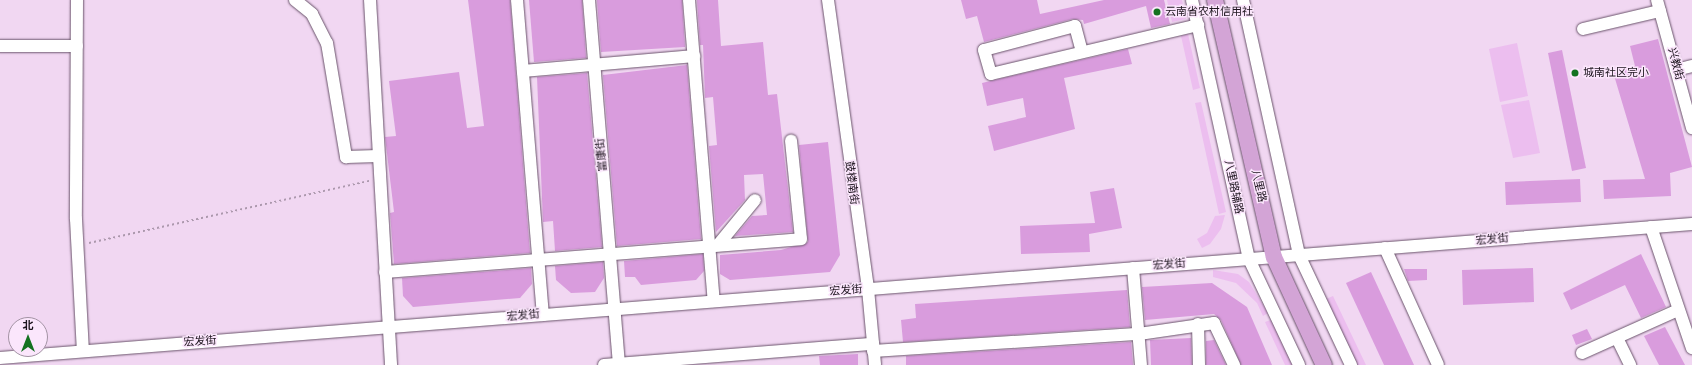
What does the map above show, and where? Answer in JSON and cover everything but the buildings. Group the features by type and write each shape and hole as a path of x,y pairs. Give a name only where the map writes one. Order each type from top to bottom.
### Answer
{"main road":[{"name":"八里路","path":"1215,0 1274,257 1324,365"}],"street":[{"path":"77,0 78,246 83,351"},
{"path":"295,0 312,14 327,43 346,157 378,156"},
{"path":"370,0 391,365"},
{"path":"517,0 543,315"},
{"name":"富康街","path":"589,0 619,364"},
{"path":"689,0 714,246 714,301"},
{"name":"鼓楼南街","path":"828,0 868,289 874,365"},
{"name":"八里路辅路","path":"1192,0 1249,259 1299,365"},
{"path":"1243,0 1299,255 1350,365"},
{"path":"1583,29 1659,5"},
{"name":"兴教街","path":"1659,5 1692,128"},
{"path":"1082,52 1075,26 984,50 991,74 1198,25"},
{"path":"0,46 77,46"},
{"path":"523,70 694,56"},
{"path":"1676,70 1692,66"},
{"path":"386,272 802,239 791,141"},
{"path":"714,246 755,200"},
{"name":"宏发街","path":"0,358 1692,224"},
{"path":"1651,227 1692,348"},
{"path":"1385,248 1438,365"},
{"path":"1133,268 1141,365"},
{"path":"1582,353 1678,310"},
{"path":"604,365 873,348 1139,334 1198,324 1214,323 1234,365"},
{"path":"1198,324 1199,365"},
{"path":"1617,338 1630,365"}],"path":[{"path":"78,246 380,178"}],"shaded area":[{"path":"1167,0 1182,0 1186,19 1172,22"},
{"path":"1188,34 1200,88 1193,90 1181,36"},
{"path":"1517,43 1528,96 1500,102 1489,49"},
{"path":"1529,100 1540,153 1513,158 1501,105"},
{"path":"1201,102 1226,212 1219,214 1195,103"},
{"path":"1225,215 1221,229 1210,244 1202,248 1197,239 1207,233 1215,216"},
{"path":"1213,270 1238,274 1249,282 1268,313 1263,316 1257,303 1236,283 1213,277"},
{"path":"1333,296 1366,365 1357,365 1326,299"},
{"path":"1273,319 1294,365 1285,365 1265,322"}],"place":[{"name":"云南省农村信用社","path":"1157,12"},
{"name":"城南社区完小","path":"1575,73"}]}
